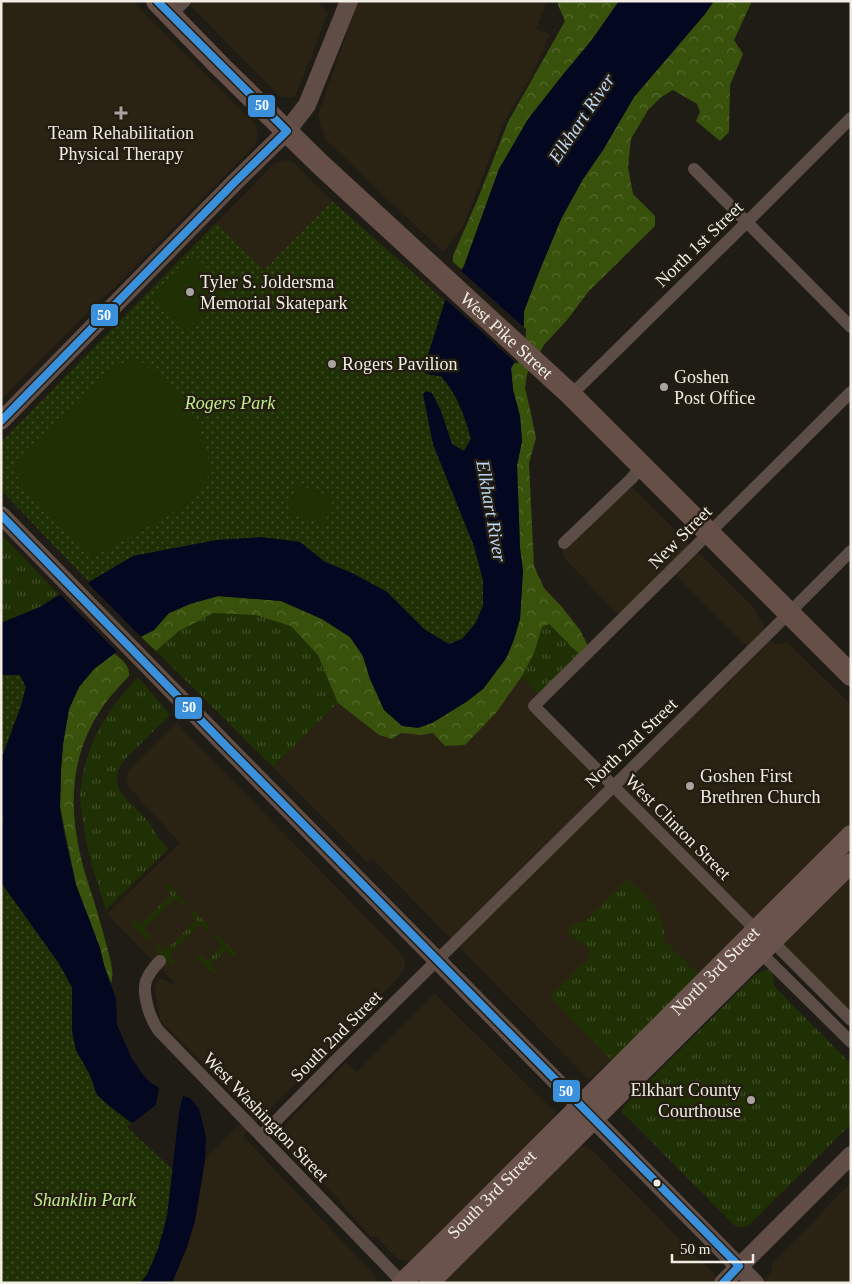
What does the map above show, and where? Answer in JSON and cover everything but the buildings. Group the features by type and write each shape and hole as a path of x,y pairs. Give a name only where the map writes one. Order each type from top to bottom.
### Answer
{"highway":[{"name":"West Pike Street","path":"171,6 287,131 345,187 571,395 851,675"}],"main road":[{"name":"North 3rd Street","path":"587,1112 756,930 851,835"},
{"name":"North 3rd Street","path":"587,1112 766,947 851,863"},
{"name":"South 3rd Street","path":"402,1282 587,1112"},
{"name":"South 3rd Street","path":"429,1283 587,1112"}],"street":[{"path":"1,421 287,131 307,105 349,1"},
{"name":"North 1st Street","path":"571,395 851,118"},
{"path":"694,169 851,327"},
{"name":"New Street","path":"534,706 851,392"},
{"path":"564,543 631,479 642,466"},
{"path":"1,515 755,1283"},
{"name":"North 2nd Street","path":"437,960 851,551"},
{"name":"West Clinton Street","path":"534,706 756,930"},
{"path":"766,947 851,1020"},
{"path":"766,947 851,1042"},
{"name":"South 2nd Street","path":"261,1136 437,960"},
{"name":"West Washington Street","path":"160,961 151,971 146,981 145,992 152,1021 158,1030 402,1282"},
{"path":"723,1283 851,1155"}],"shaded area":[{"path":"1,1 132,1 255,124 258,134 256,144 1,400"},
{"path":"186,1 316,1 328,13 296,95 292,98 279,96"},
{"path":"358,1 547,1 536,29 550,34 532,75 503,124 463,227 443,252 325,139 318,115"},
{"path":"283,160 293,162 332,201 264,270 216,223 276,162"},
{"path":"632,487 753,607 774,644 788,643 851,705 851,1014 756,927 616,785 752,651 670,569 621,617 566,560 562,554 562,548"},
{"path":"522,676 542,698 534,706 755,929 733,945 589,1080 373,859 368,863 273,767 338,703 379,735 401,733 422,735 433,733 465,745 496,713"},
{"path":"177,722 404,958 405,966 402,973 355,1024 243,1136 377,1278 378,1283 172,1283 187,1247 195,1221 205,1160 251,1113 160,1020 154,986 158,980 162,979 171,985 174,982 107,914 180,843 129,787 127,780 128,771"},
{"path":"435,994 555,1112 555,1116 582,1146 589,1147 723,1283 431,1283 410,1261 399,1260 377,1238 371,1237 337,1198 279,1141 278,1136 281,1129 346,1062 357,1072"},
{"path":"851,1182 851,1283 760,1283 772,1271 771,1266"}],"green space":[{"path":"558,1 619,1 499,169 464,266 461,269 453,262 453,256 508,122 565,21"},
{"path":"714,1 752,1 734,40 743,54 730,85 729,132 720,141 696,121 700,112 697,104 673,90 660,98 648,110 631,139 628,167 633,194 655,216 655,226 589,291 567,320 544,345 527,374 525,388 536,438 529,463 534,566 544,588 580,630 590,650 583,658 549,624 542,627 534,653 522,676 496,713 465,745 445,746 433,733 422,735 401,733 392,739 379,735 338,703 318,655 291,626 256,615 213,613 179,631 156,651 141,637 154,630 169,613 190,604 218,596 281,601 322,619 350,637 363,656 370,679 432,723 483,689 508,655 520,619 523,571 520,548 517,465 522,441 520,416 513,390 511,368 523,350 524,311 561,219 583,179 603,150 634,97"},
{"name":"Rogers Park","path":"332,201 445,301 425,365 425,373 441,376 452,390 460,406 471,439 464,451 452,444 441,411 433,444 474,546 483,580 483,606 475,624 462,639 449,644 425,630 387,592 352,573 325,562 300,542 217,540 133,556 89,582 1,490 1,442 216,223 264,270"},
{"name":"Tyler S. Joldersma Memorial Skatepark","path":"194,254 228,289 186,330 152,296"},
{"path":"138,359 174,392 190,410 201,431 207,454 209,473 200,491 185,504 141,531 93,556 19,480 15,468 16,460 113,366"},
{"path":"297,485 334,497 325,524 288,513"},
{"path":"1,534 59,595 40,607 1,623"},
{"path":"522,596 583,658 542,698 519,674"},
{"path":"246,597 368,673 273,767 156,651 154,630"},
{"path":"114,653 127,666 129,676 103,706 88,733 75,777 74,800 78,846 110,958 111,984 100,948 76,885 60,807 63,744 69,709 79,687 94,669"},
{"path":"1,675 20,675 26,687 1,760"},
{"path":"138,677 170,715 125,759 119,769 118,786 121,793 148,822 168,849 106,910 91,862 83,826 80,797 82,778 86,761 98,731 116,703"},
{"path":"628,879 659,913 664,930 664,940 699,975 612,1061 550,997 588,959 590,950 586,945 577,941 568,930 577,922 585,922"},
{"name":"Shanklin Park","path":"1,884 58,962 72,987 76,1049 90,1075 97,1095 132,1123 127,1127 173,1170 167,1214 160,1245 155,1259 140,1283 1,1283"},
{"path":"168,884 184,900 184,903 182,905 175,898 144,929 150,936 146,939 130,922 133,919 140,925 171,895 165,887"},
{"path":"192,910 210,928 207,930 200,924 169,955 175,962 171,965 155,948 158,945 165,951 196,920 190,914"},
{"path":"219,936 236,953 233,956 226,950 211,965 217,972 214,975 197,958 200,955 207,961 221,946 215,938"},
{"path":"765,970 773,973 774,986 851,1064 851,1124 750,1224 740,1227 735,1226 621,1112 625,1105 756,974"}],"water":[{"name":"Elkhart River","path":"619,1 714,1 634,97 603,150 583,179 561,219 524,311 523,350 511,368 513,390 520,416 522,441 517,465 520,548 523,571 520,619 514,640 505,660 483,689 432,723 418,728 402,726 384,710 370,679 363,656 350,637 322,619 281,601 218,596 190,604 169,613 154,630 131,641 94,669 79,687 69,709 63,744 60,807 76,885 100,948 116,999 117,1025 132,1059 144,1076 159,1088 156,1105 132,1123 97,1095 90,1075 76,1050 72,1031 72,987 58,962 1,884 1,824 4,818 1,815 1,760 26,687 20,675 1,675 1,623 40,607 59,595 79,588 133,556 217,540 262,537 300,542 325,562 352,573 387,592 425,630 449,644 462,639 475,624 483,606 483,580 474,546 433,444 423,394 426,391 432,393 441,411 452,444 464,451 471,439 463,414 452,390 441,376 425,373 425,365 445,301 464,266 499,169 528,119 596,35"},
{"path":"183,1096 190,1098 199,1109 206,1137 205,1160 195,1221 187,1247 172,1283 140,1283 147,1275 158,1249 167,1217 179,1112"}],"pier":[{"path":"459,269 526,329 525,351 517,364 444,298"},
{"path":"86,581 142,638 118,653 58,592 78,586"}],"transit line":[{"name":"50","path":"1,421 287,131 157,1"},
{"name":"50","path":"1,515 739,1266 723,1283"}],"place":[{"name":"Team Rehabilitation Physical Therapy","path":"121,113"},
{"name":"Tyler S. Joldersma Memorial Skatepark","path":"190,292"},
{"name":"Rogers Pavilion","path":"332,364"},
{"name":"Goshen Post Office","path":"664,387"},
{"name":"Goshen First Brethren Church","path":"690,786"},
{"name":"Elkhart County Courthouse","path":"751,1100"}]}
